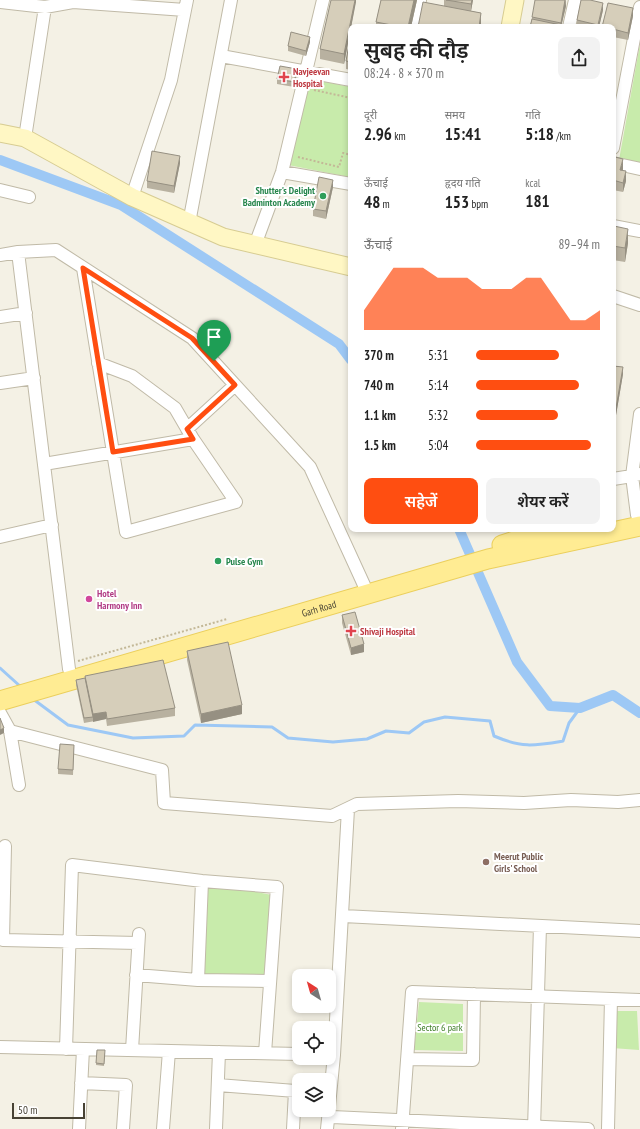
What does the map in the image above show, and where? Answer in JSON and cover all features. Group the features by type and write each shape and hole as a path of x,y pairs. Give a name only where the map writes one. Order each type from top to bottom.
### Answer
{"main road":[{"name":"Garh Road","path":"616,522 639,518"},
{"path":"616,519 639,518"},
{"name":"Garh Road","path":"1,700 37,684 486,555 555,532"},
{"name":"Garh Road","path":"534,538 566,532"},
{"name":"Garh Road","path":"293,610 364,585 448,566"}],"street":[{"path":"189,223 231,0"},
{"path":"255,245 282,172 323,0"},
{"path":"416,24 420,0"},
{"path":"511,24 515,0"},
{"path":"570,24 575,0"},
{"path":"0,2 45,7 73,2 186,5 171,80 132,198"},
{"path":"25,138 45,7"},
{"path":"616,132 640,7"},
{"path":"221,56 348,79"},
{"path":"0,133 25,138 132,198 223,238 348,266"},
{"path":"616,165 640,169"},
{"path":"282,172 348,183"},
{"path":"0,190 28,197"},
{"path":"616,227 640,231"},
{"path":"0,255 18,252 56,250 192,338 310,467 364,585"},
{"path":"18,252 71,674"},
{"path":"83,268 98,363 126,532 236,502 190,434 175,408 132,376 98,363"},
{"path":"616,297 640,305"},
{"path":"0,317 26,313"},
{"path":"0,383 34,378"},
{"path":"44,464 113,452 190,434 235,385"},
{"path":"639,518 636,475 640,414"},
{"path":"616,478 636,475"},
{"path":"0,537 52,525"},
{"path":"1,700 10,731 19,785"},
{"path":"10,731 162,770 164,803 332,816 357,804 458,801 524,803 571,800 618,802 640,800"},
{"path":"334,1021 348,809"},
{"path":"5,846 2,867 3,940 70,941 139,938 132,1050"},
{"path":"66,1048 72,865 202,881 277,887 265,1053"},
{"path":"198,980 202,881"},
{"path":"342,916 640,931"},
{"path":"534,1128 540,926"},
{"path":"136,975 198,980 270,981"},
{"path":"402,1125 412,992 640,1000"},
{"path":"407,1060 473,1060 474,994"},
{"path":"608,1129 611,999"},
{"path":"0,1046 292,1054"},
{"path":"79,1129 83,1049"},
{"path":"163,1129 169,1051"},
{"path":"216,1129 219,1052"},
{"path":"81,1083 126,1085 123,1129"},
{"path":"218,1085 295,1091 293,1129"},
{"path":"327,1129 328,1117"},
{"path":"332,1117 402,1125 588,1129"}],"path":[{"path":"312,96 314,89 348,97"},
{"path":"299,150 297,157 339,167 343,153 348,154"}],"green space":[{"path":"640,44 640,163 619,160"},
{"path":"306,78 348,86 348,177 288,165"},
{"path":"202,881 277,896 270,981 198,980"},
{"name":"Sector 6 park","path":"419,1002 463,1004 463,1051 414,1050"},
{"path":"614,1011 637,1011 639,1050 612,1048"}],"building":[{"path":"331,0 355,0 350,24 348,24 348,34 344,54 320,49"},
{"path":"381,0 414,0 409,24 386,24 376,22"},
{"path":"446,0 472,0 471,4"},
{"path":"535,0 565,0 561,23 532,17"},
{"path":"581,0 590,0 603,3 598,24 577,20"},
{"path":"423,2 481,13 479,24 419,24"},
{"path":"608,3 633,8 628,33 616,30 616,24 603,24"},
{"path":"532,19 556,24 531,24"},
{"path":"291,32 310,37 306,51 288,46"},
{"path":"348,50 348,61 346,61"},
{"path":"280,66 297,69 294,82 277,79"},
{"path":"152,151 180,156 174,186 147,181"},
{"path":"616,157 623,159 620,170 626,171 623,183 616,181"},
{"path":"319,177 333,180 326,211 313,209"},
{"path":"616,226 628,229 625,248 616,246"},
{"path":"616,366 623,367 616,408"},
{"path":"355,612 364,644 351,648 342,615"},
{"path":"228,642 242,705 201,714 187,651"},
{"path":"163,660 175,708 107,719 106,712 93,714 85,676"},
{"path":"85,678 93,717 84,718 76,680"},
{"path":"0,718 4,728 0,730"},
{"path":"60,744 74,745 73,770 58,769"},
{"path":"97,1050 105,1050 104,1064 96,1063"}],"waterway":[{"path":"0,160 121,205 339,344 348,356"},
{"path":"460,532 517,662 550,706 580,708 613,695 640,713"},
{"path":"0,668 21,687"},
{"path":"33,699 68,725 133,738 184,736 195,725 272,727 288,738 333,742 367,739 386,731 409,733 424,722 445,717 490,721 494,736 512,743 528,745 544,744 563,741 569,723 580,708"}],"place":[{"name":"Navjeevan Hospital","path":"284,77"},
{"name":"Shutter's Delight Badminton Academy","path":"323,196"},
{"name":"Pulse Gym","path":"218,561"},
{"name":"Hotel Harmony Inn","path":"89,599"},
{"name":"Shivaji Hospital","path":"351,631"},
{"name":"Meerut Public Girls' School","path":"486,862"}],"route":[{"path":"83,268 192,338 214,361 235,385 187,429 193,439 113,452 83,268"}]}
